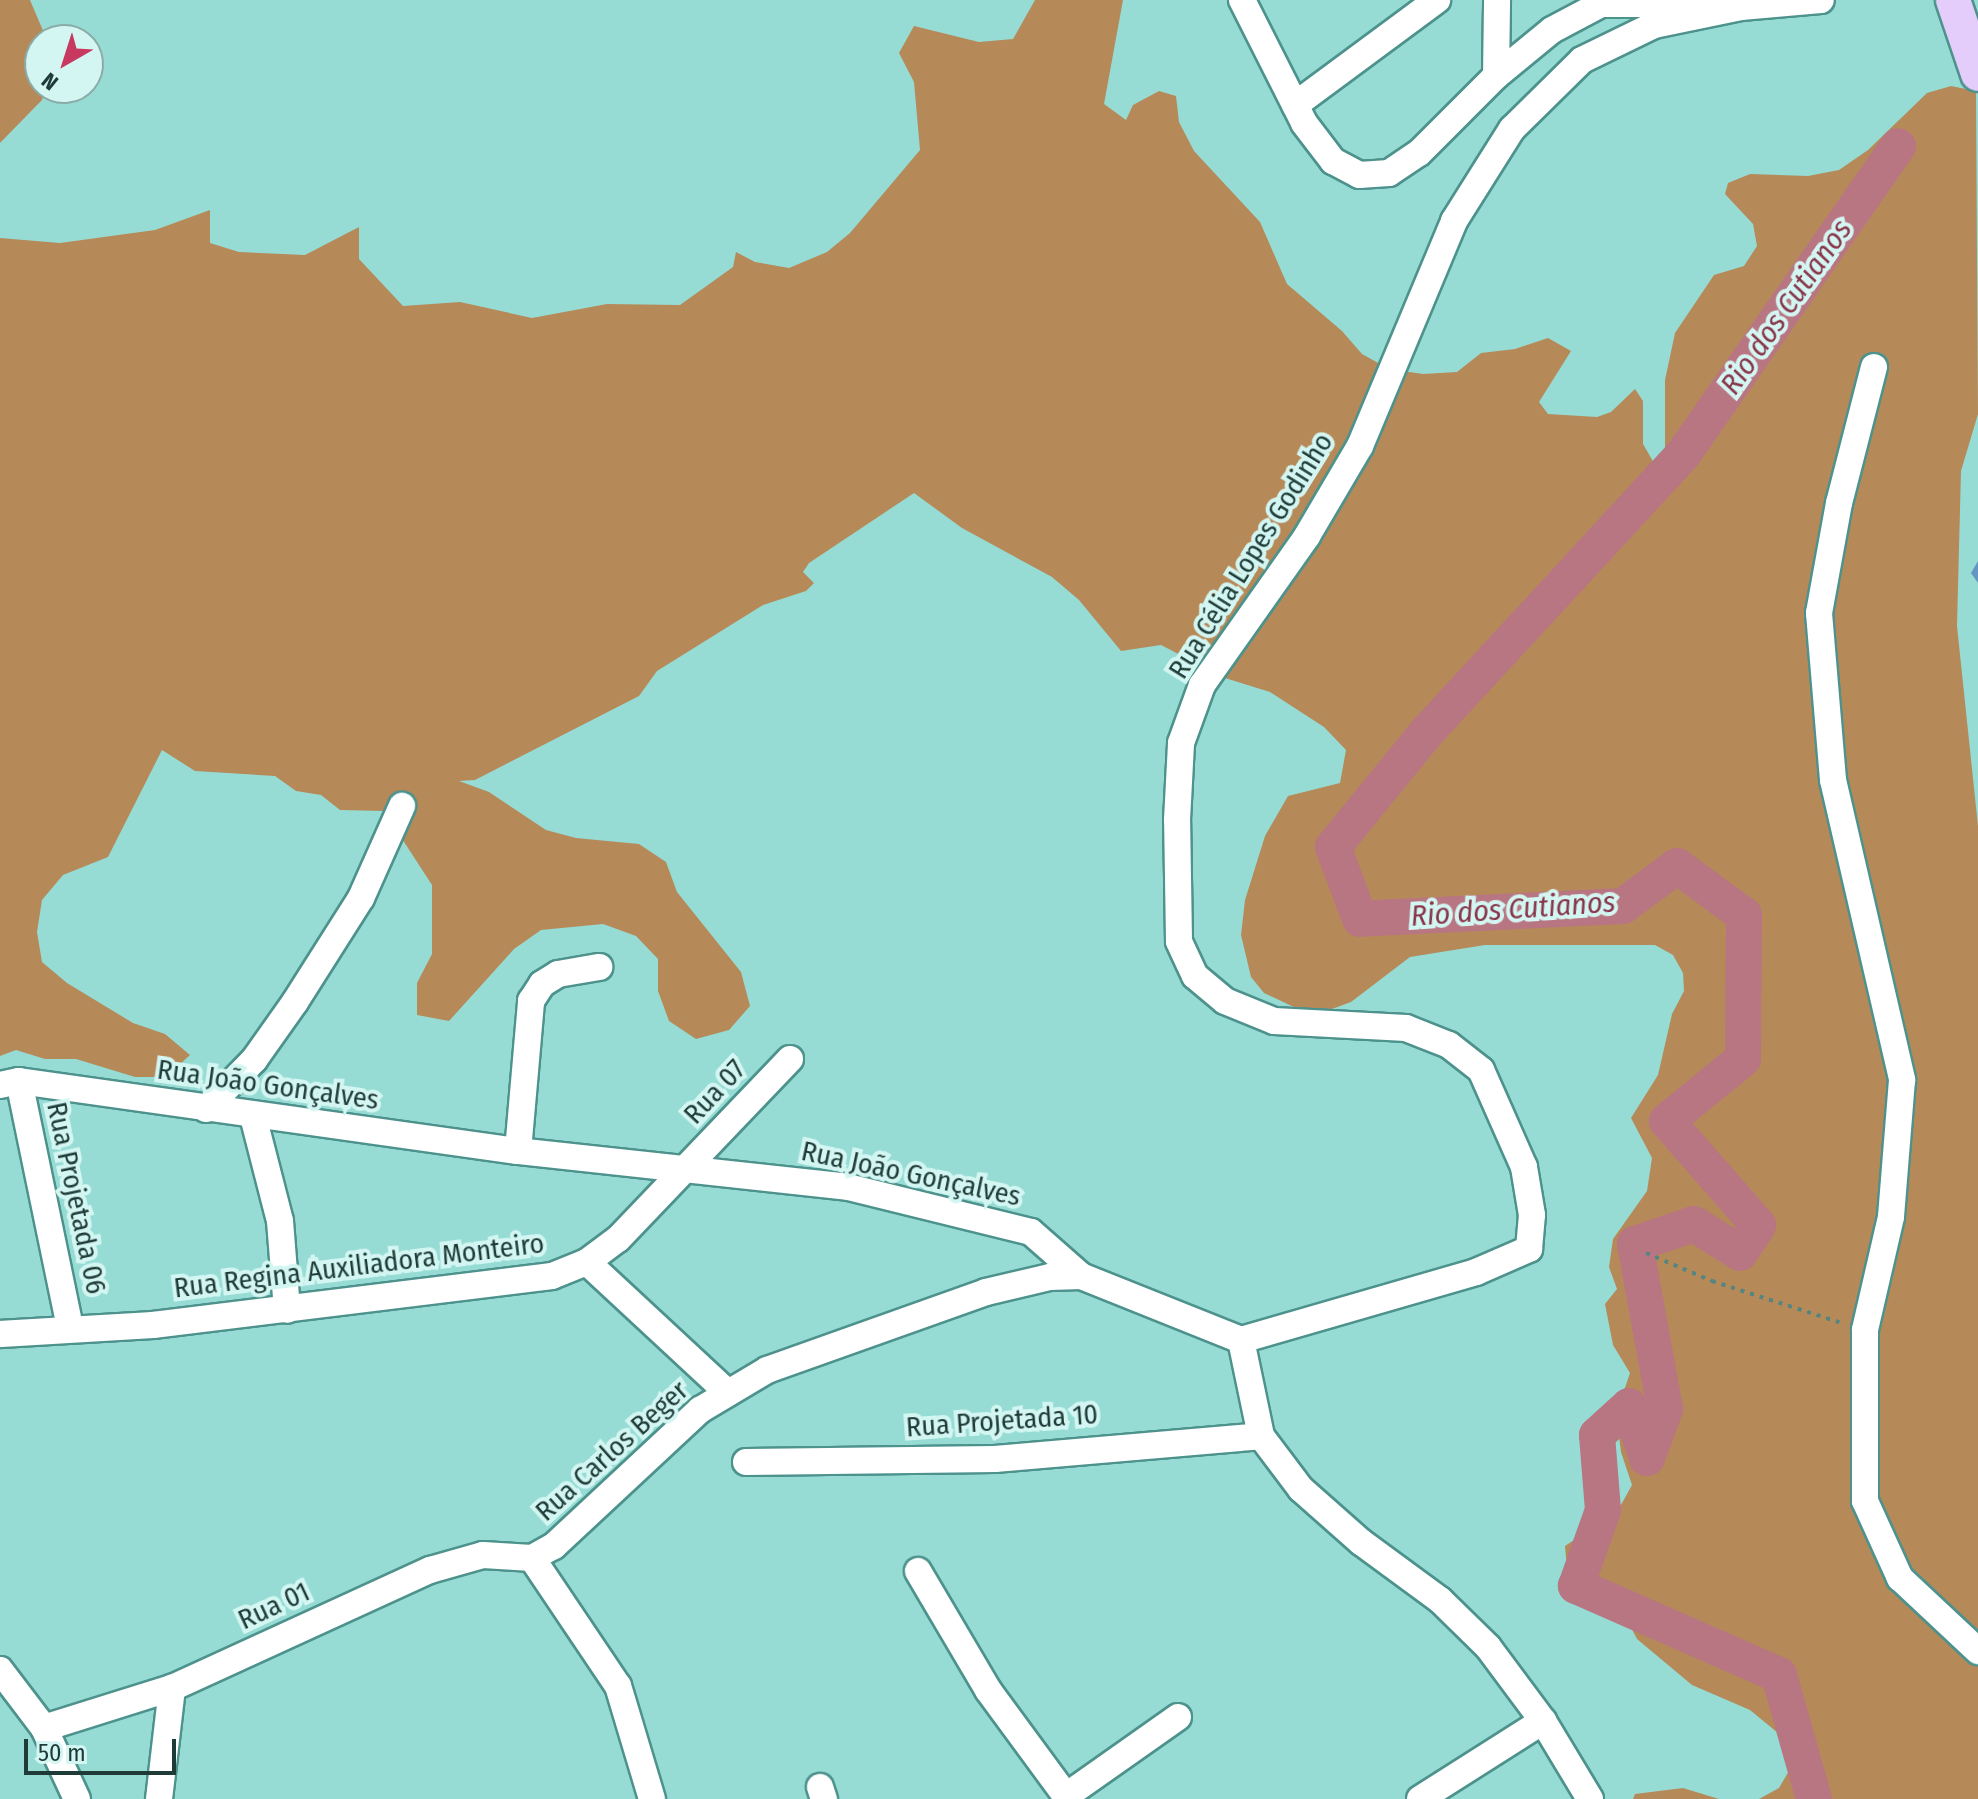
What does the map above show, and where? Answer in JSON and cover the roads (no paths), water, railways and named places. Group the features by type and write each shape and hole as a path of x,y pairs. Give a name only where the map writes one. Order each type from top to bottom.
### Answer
{"main road":[{"path":"1953,0 1977,69"}],"street":[{"path":"1242,0 1295,105 1333,161 1359,175 1389,173 1419,153 1496,76 1552,30 1601,4 1654,0 1741,7"},
{"path":"1295,105 1437,0"},
{"path":"1496,76 1497,0"},
{"name":"Rua Célia Lopes Godinho","path":"1241,1340 1476,1272 1529,1249 1532,1215 1524,1167 1481,1070 1449,1045 1406,1028 1274,1021 1225,1001 1195,976 1179,941 1177,820 1181,743 1202,685 1307,536 1360,446 1454,221 1512,129 1582,60 1654,25 1741,7 1821,0"},
{"path":"1874,367 1839,503 1819,613 1833,780 1902,1080 1891,1217 1865,1330 1865,1501 1900,1578 1978,1651"},
{"path":"206,1109 254,1060 295,1002 361,898 402,806"},
{"path":"518,1151 531,1001 542,984 558,974 599,967"},
{"name":"Rua 07","path":"687,1169 790,1059"},
{"name":"Rua João Gonçalves","path":"10,1083 518,1151 848,1187 997,1220 1031,1232 1081,1276 1241,1340"},
{"name":"Rua Projetada 06","path":"10,1083 70,1328"},
{"path":"253,1116 280,1221 287,1310"},
{"name":"Rua Regina Auxiliadora Monteiro","path":"0,1334 287,1310 552,1276 587,1262 618,1239 687,1169"},
{"path":"587,1262 728,1393"},
{"name":"Rua Carlos Beger","path":"652,1799 618,1686 532,1558 554,1546 700,1410 728,1393 822,1347 986,1292 1050,1277 1081,1276"},
{"path":"1241,1340 1261,1436 1301,1489 1361,1542 1440,1600 1488,1647 1543,1721 1590,1799"},
{"name":"Rua Projetada 10","path":"746,1462 995,1459 1261,1436"},
{"name":"Rua 01","path":"44,1728 172,1688 430,1570 483,1555 532,1558"},
{"path":"918,1571 988,1690 1067,1798 1178,1717"},
{"path":"0,1670 44,1728 77,1799"},
{"path":"159,1799 172,1688"},
{"path":"1420,1799 1543,1721"}],"waterway":[{"name":"Rio dos Cutianos","path":"1814,1799 1779,1675 1576,1586 1603,1510 1597,1435 1629,1406 1647,1458 1665,1409 1635,1244 1694,1224 1740,1253 1758,1225 1667,1121 1743,1059 1744,915 1677,866 1623,906 1360,919 1333,847 1425,734 1684,453 1898,146"}]}
